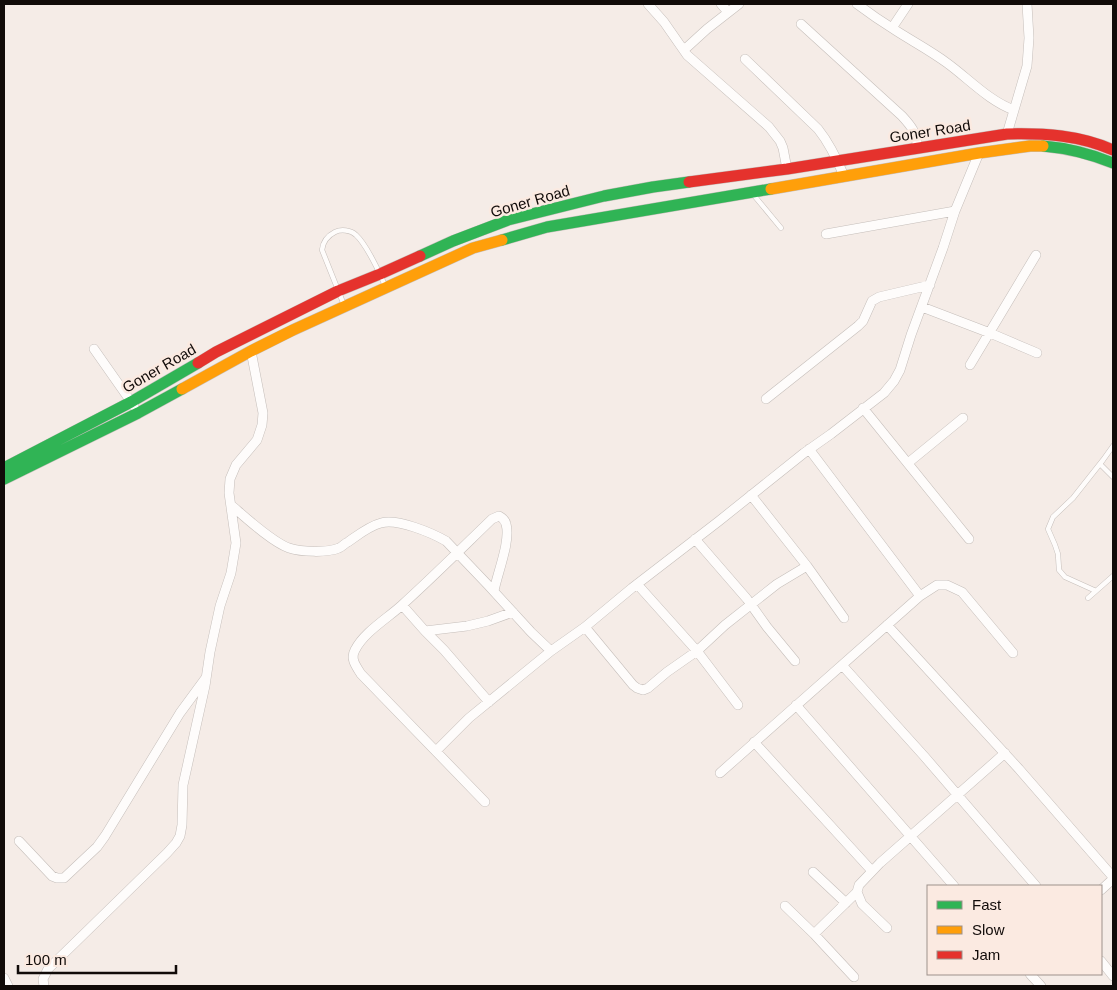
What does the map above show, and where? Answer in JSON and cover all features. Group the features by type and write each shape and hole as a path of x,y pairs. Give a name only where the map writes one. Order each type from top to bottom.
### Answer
{"street":[{"path":"648,4 664,22 687,55 769,127 780,141 787,169"},
{"path":"720,4 728,12"},
{"path":"684,50 707,28 739,4"},
{"path":"856,4 946,62 1005,107 1014,110"},
{"path":"892,28 908,4"},
{"path":"1004,150 1027,66 1029,38 1027,4"},
{"path":"801,24 902,116 916,134 918,148"},
{"path":"745,59 818,129 828,141 844,176"},
{"name":"Goner Road","path":"4,468 131,402 216,352 338,291 453,241 508,220 604,196 654,187 787,169 1007,134 1036,133 1069,136 1113,150"},
{"path":"436,752 469,718 551,651 586,627 637,584 809,449 884,393 900,370 955,211 979,153 978,138"},
{"name":"Goner Road","path":"4,478 138,413 251,351 345,306 474,248 547,227 979,153 1031,146 1065,149 1103,158 1113,164"},
{"path":"604,196 608,217"},
{"path":"826,234 955,211"},
{"path":"970,365 1036,255"},
{"path":"766,399 858,326 863,321 872,301 879,296 930,285"},
{"path":"922,307 1037,353"},
{"path":"94,349 138,413"},
{"path":"44,986 43,979 48,969 176,843 180,836 182,825 182,785 199,716 220,606 231,573 236,543 229,493 230,479 236,466 257,440 262,425 263,413 251,351"},
{"path":"863,408 969,539"},
{"path":"908,463 963,418"},
{"path":"809,449 920,596"},
{"path":"751,495 844,618"},
{"path":"231,505 274,540 289,548 332,550 339,548 382,522 400,522 438,536 446,541 530,632 551,651"},
{"path":"485,802 361,674 354,664 352,657 364,638 402,605 492,519 499,516 503,518 506,524 507,536 494,591"},
{"path":"695,539 751,604 795,661"},
{"path":"586,627 633,685 643,690 697,651 725,625 777,584 806,566"},
{"path":"637,584 697,651 738,705"},
{"path":"720,773 920,596 937,585 947,585 962,592 1012,653"},
{"path":"402,605 489,702"},
{"path":"425,631 488,622 513,612"},
{"path":"887,625 1005,753 1113,878 1102,889"},
{"path":"842,665 1035,885"},
{"path":"19,841 52,876 64,878 105,836 180,713 207,676"},
{"path":"796,705 953,885"},
{"path":"754,742 872,871"},
{"path":"814,934 857,892 859,885 872,871 1005,753"},
{"path":"814,872 846,903"},
{"path":"857,892 862,904 887,928"},
{"path":"785,906 854,977"},
{"path":"1102,962 1113,976"},
{"path":"1031,975 1041,986"},
{"path":"4,978 8,986"}],"lane":[{"path":"751,192 782,228"},
{"path":"345,306 322,250 328,236 339,230 348,230 355,234 362,242 386,288"},
{"path":"1096,591 1065,576 1059,570 1058,554 1048,529 1053,517 1073,498 1113,446"},
{"path":"1100,464 1113,477"},
{"path":"1088,598 1113,576"}],"traffic: fast":[{"path":"1043,146 1079,152 1113,163"},
{"path":"420,256 508,220 604,196 689,182"},
{"path":"502,240 547,227 771,189"},
{"path":"4,468 131,402 198,363"},
{"path":"4,479 138,413 182,389"}],"traffic: slow":[{"path":"771,189 979,153 1043,146"},
{"path":"182,389 293,330 473,248 502,240"}],"traffic: jam":[{"path":"689,182 787,169 1007,134 1061,136 1087,141 1113,150"},
{"path":"198,363 216,352 338,291 420,256"}]}
